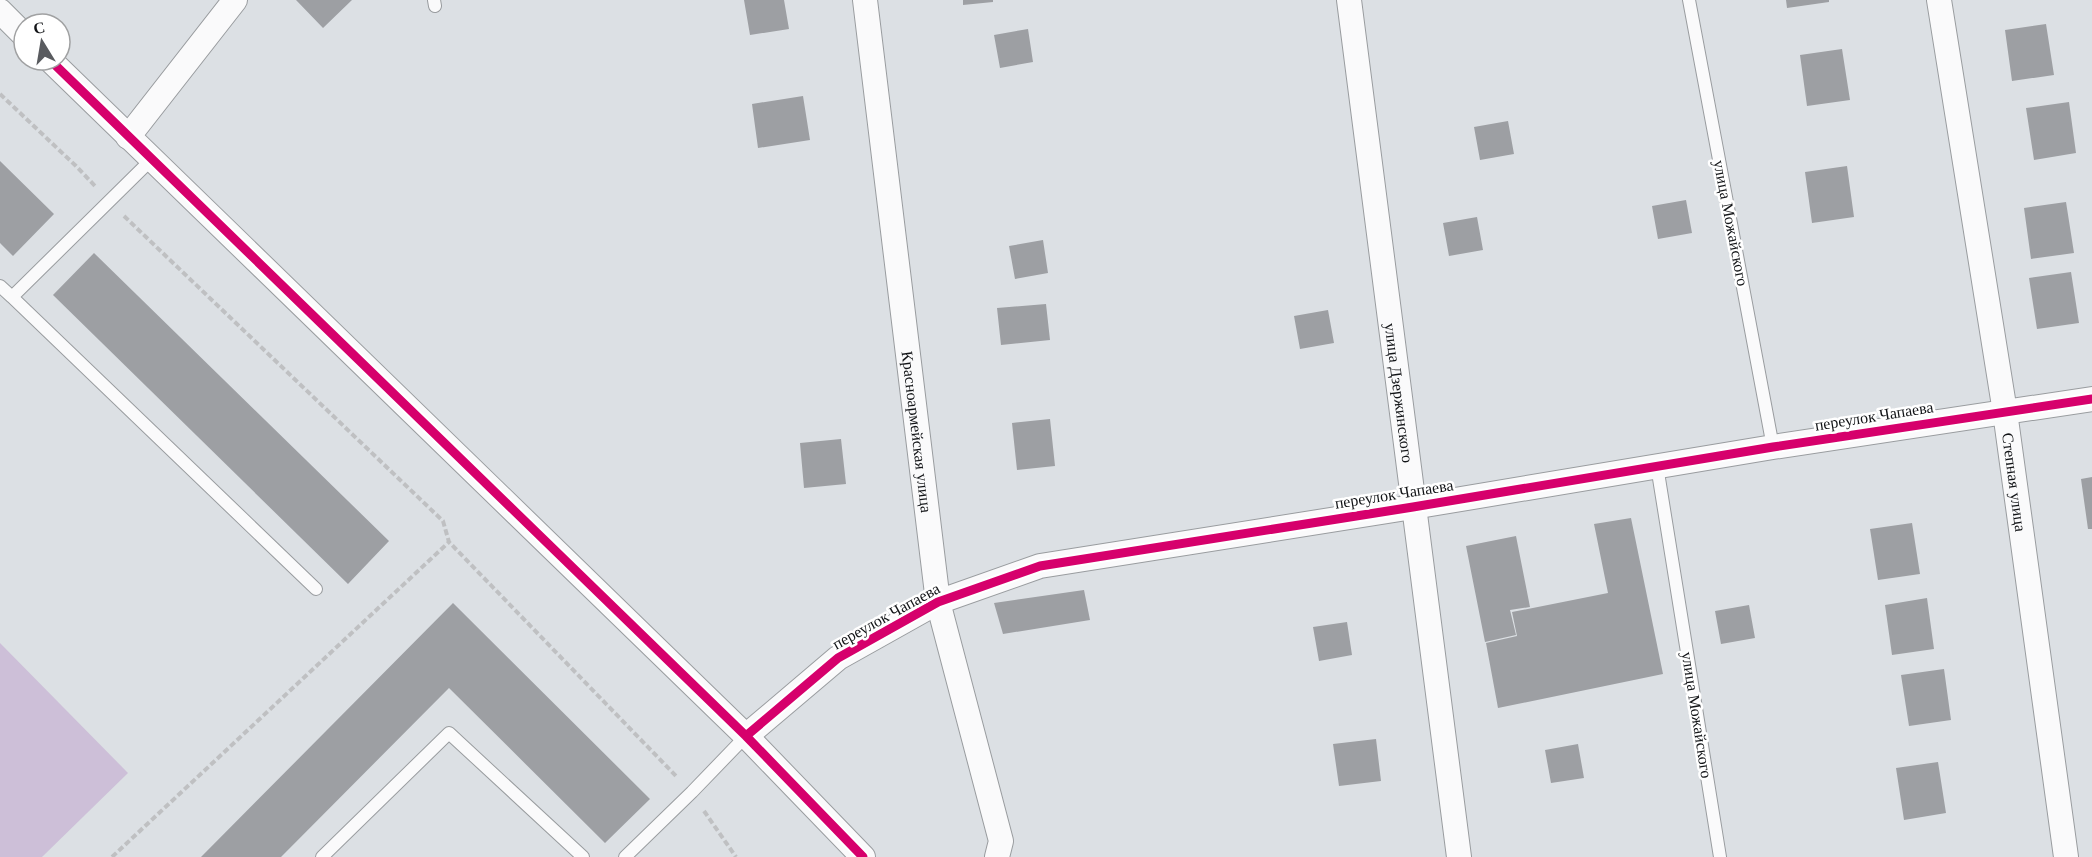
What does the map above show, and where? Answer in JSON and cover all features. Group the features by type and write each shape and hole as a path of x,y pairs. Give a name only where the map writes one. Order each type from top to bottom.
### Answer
{"street":[{"path":"128,137 235,0"},
{"name":"Красноармейская улица","path":"865,0 938,602 1001,841 997,857"},
{"name":"улица Дзержинского","path":"1349,0 1459,857"},
{"name":"Степная улица","path":"1939,0 2005,412 2066,857"},
{"path":"0,11 12,23"},
{"path":"62,72 746,736 863,857"},
{"name":"переулок Чапаева","path":"746,736 838,658 938,602 1040,566 1773,447 2092,399"}],"lane":[{"name":"улица Можайского","path":"1689,0 1773,447"},
{"path":"12,297 151,160"},
{"path":"0,286 316,589"},
{"name":"улица Можайского","path":"1657,466 1720,857"},
{"path":"322,857 449,733 583,857"},
{"path":"625,857 746,736"}],"path":[{"path":"0,94 76,166 109,202 443,521 449,542 692,792 736,857"},
{"path":"112,857 449,542"}],"shaded area":[{"path":"0,643 128,773 42,857 0,857"}],"building":[{"path":"296,0 352,0 323,28"},
{"path":"744,0 784,0 789,29 750,35"},
{"path":"963,0 993,0 993,2 963,5"},
{"path":"1786,0 1829,0 1829,2 1787,8"},
{"path":"2046,24 2054,75 2012,81 2005,30"},
{"path":"1028,29 1033,62 1000,68 994,35"},
{"path":"1842,49 1850,100 1807,106 1800,55"},
{"path":"803,96 810,140 758,148 752,104"},
{"path":"2069,102 2076,153 2034,160 2026,108"},
{"path":"1508,121 1514,154 1480,160 1474,127"},
{"path":"0,161 54,214 13,256 0,243"},
{"path":"1847,166 1854,217 1812,223 1805,172"},
{"path":"1686,200 1692,233 1658,239 1652,206"},
{"path":"2066,202 2074,253 2031,259 2024,208"},
{"path":"1477,217 1483,250 1449,256 1443,223"},
{"path":"1043,240 1048,273 1015,279 1009,246"},
{"path":"94,253 389,541 348,584 53,295"},
{"path":"2071,272 2079,323 2037,329 2029,278"},
{"path":"1046,304 1050,340 1001,345 997,308"},
{"path":"1328,310 1334,343 1300,349 1294,316"},
{"path":"1050,419 1055,466 1017,470 1012,423"},
{"path":"841,439 846,484 804,488 800,443"},
{"path":"2092,477 2092,529 2088,529 2081,479"},
{"path":"1631,518 1663,674 1498,708 1486,643 1517,636 1512,612 1608,593 1594,524"},
{"path":"1912,523 1920,574 1878,580 1870,529"},
{"path":"1516,536 1530,607 1510,610 1516,635 1485,642 1466,546"},
{"path":"1084,590 1090,620 1003,634 994,603"},
{"path":"1927,598 1934,649 1892,655 1885,605"},
{"path":"453,603 650,799 605,843 449,688 281,857 201,857"},
{"path":"1749,605 1755,638 1721,644 1715,611"},
{"path":"1347,622 1352,655 1319,661 1313,627"},
{"path":"1944,669 1951,720 1909,726 1901,675"},
{"path":"1376,739 1381,781 1339,786 1333,744"},
{"path":"1578,744 1584,778 1551,783 1545,750"},
{"path":"1938,762 1946,813 1904,820 1896,768"}],"cycle path":[{"path":"62,72 746,736 863,857"},
{"path":"746,736 838,658 938,602 1040,566 1773,447 2092,399"}]}
